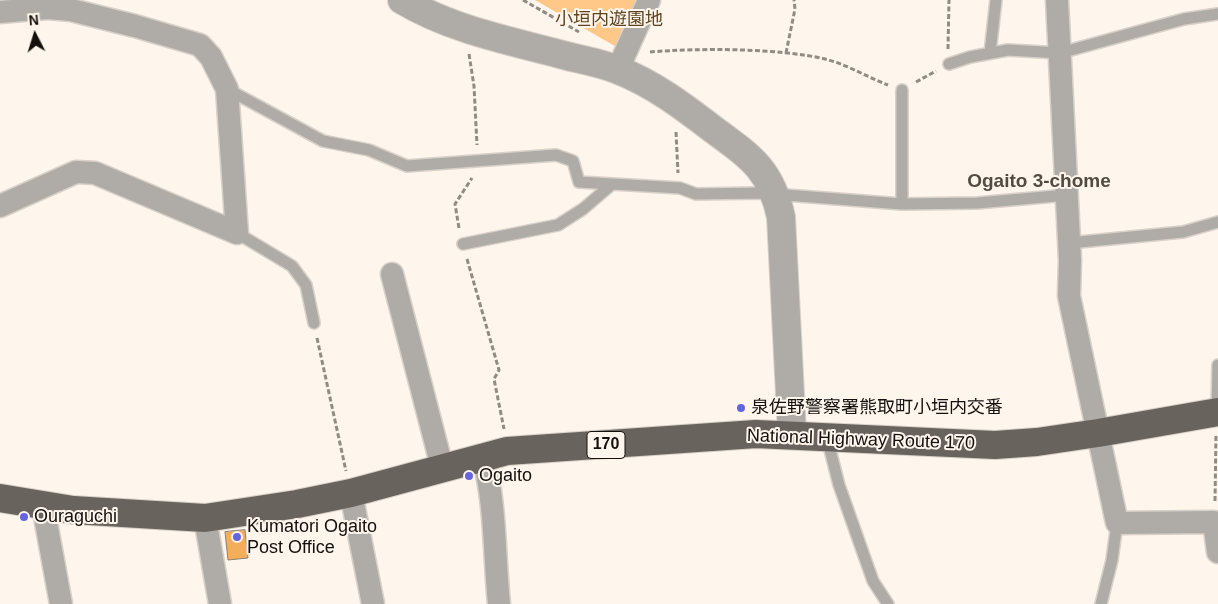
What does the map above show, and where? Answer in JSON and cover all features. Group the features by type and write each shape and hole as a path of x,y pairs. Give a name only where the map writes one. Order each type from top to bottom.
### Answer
{"highway":[{"name":"National Highway Route 170","path":"0,498 43,506 109,513 205,518 297,504 351,493 507,451 756,434 792,434 893,442 995,445 1037,442 1098,433 1217,412"}],"street":[{"path":"402,0 417,9 466,29 621,62 745,153 767,176 776,195 781,217 792,434"},
{"path":"621,62 649,0"},
{"path":"1057,0 1069,243 1069,296 1117,523 1214,522 1218,552"},
{"path":"0,12 47,8 72,10 200,45 211,57 227,89 237,233 95,173 76,172 0,206"},
{"path":"392,274 442,467"},
{"path":"483,456 489,479 497,544 495,559 499,604"},
{"path":"351,493 373,604"},
{"path":"43,506 61,604"},
{"path":"205,518 220,604"}],"lane":[{"path":"990,52 996,0"},
{"path":"949,64 990,52 1008,50 1060,53 1184,19 1218,14"},
{"path":"227,89 322,141 369,150 407,166 556,155 573,161 578,182 675,188 696,194 776,195 902,204 977,203 1066,195"},
{"path":"902,90 902,204"},
{"path":"463,244 558,225 583,209 611,184"},
{"path":"1069,243 1183,232 1218,222"},
{"path":"237,233 292,266 306,285 314,323"},
{"path":"1217,412 1218,365"},
{"path":"826,436 839,484 873,581 888,604"},
{"path":"1101,604 1112,560 1117,523"}],"path":[{"path":"523,0 583,35"},
{"path":"786,54 795,9 794,0"},
{"path":"621,62 709,51 786,54 825,59 902,90 949,64 948,0"},
{"path":"674,100 678,178 675,188"},
{"path":"314,323 351,493"},
{"path":"1214,522 1217,412"}],"green space":[{"name":"小垣内遊園地","path":"535,0 645,0 620,49"}],"building":[{"path":"245,530 248,558 228,560 225,532"}],"place":[{"name":"泉佐野警察署熊取町小垣内交番","path":"741,408"},
{"name":"Ogaito","path":"469,476"},
{"name":"Ouraguchi","path":"24,517"},
{"name":"Kumatori Ogaito Post Office","path":"237,537"}],"district":[{"name":"Ogaito 3-chome","path":"1039,182"}]}
